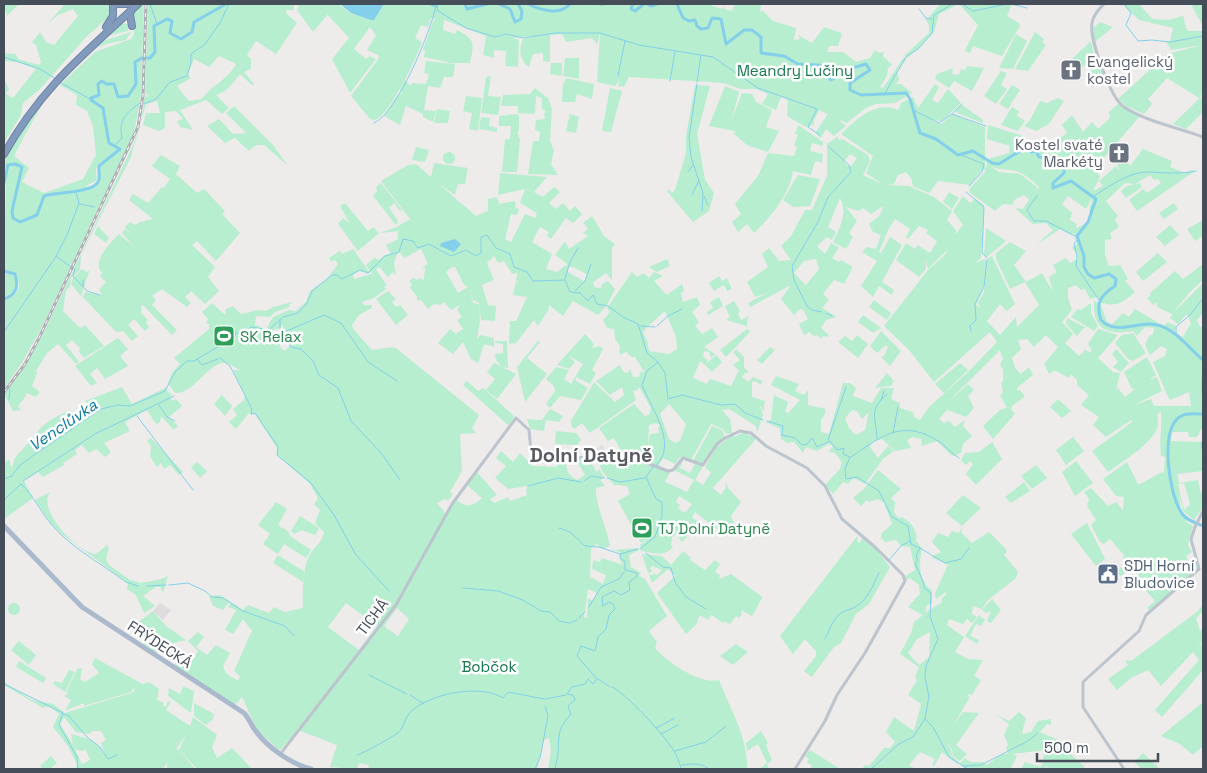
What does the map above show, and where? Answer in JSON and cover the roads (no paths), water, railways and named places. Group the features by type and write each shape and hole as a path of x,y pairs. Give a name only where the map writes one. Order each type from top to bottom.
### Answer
{"highway":[{"path":"116,4 133,5"},
{"path":"116,4 122,12"},
{"path":"106,27 113,16 116,4"},
{"path":"4,146 42,90 65,65 122,12 133,5"},
{"path":"115,24 126,22 132,26 130,15 133,5"},
{"path":"4,154 26,117 46,92 133,5"},
{"path":"115,24 122,12"}],"main road":[{"name":"FRÝDECKÁ","path":"4,526 82,608 245,714 258,734 280,753 311,769"}],"street":[{"path":"1104,4 1092,19 1092,37 1097,56 1119,102 1138,114 1203,137"},
{"name":"TICHÁ","path":"280,753 396,605 452,504 516,418 528,429 531,450 534,453 596,459 636,459 668,471 673,470 683,458 703,465 721,440 735,432 744,430 756,436 766,446 807,468 825,486 838,513 903,575 905,581 865,653 837,695 825,722 796,769"},
{"path":"1124,769 1083,707 1084,681 1137,632 1146,615 1198,569 1199,565 1192,545 1193,533 1203,512"}],"water":[{"path":"340,4 384,4 374,20 371,20 351,13"},
{"path":"455,239 461,244 454,252 440,246 441,243"}],"waterway":[{"path":"150,4 157,24"},
{"path":"4,183 8,165 15,164 22,167 12,211 13,218 20,222 37,215 44,196 82,190 94,186 99,180 99,166 120,149 109,143 103,108 91,100 91,98 99,95 98,84 102,81 106,84 114,84 118,97 128,96 136,84 135,62 142,58 150,58 155,52 154,26 167,19 172,21 170,33 181,39 192,32 194,22 226,4"},
{"path":"147,103 156,99 170,82 187,76 191,54 205,44 220,23 229,4"},
{"path":"431,4 436,6 437,4"},
{"path":"465,4 467,9 487,4"},
{"path":"499,4 510,9 515,22 521,19 522,11 518,4"},
{"path":"528,4 550,11 561,10 570,4"},
{"path":"633,4 631,9 635,11 644,4"},
{"path":"647,4 651,6 657,4"},
{"path":"677,4 683,18 689,21 695,20 697,26 701,29 708,28 712,18 721,19 726,44 744,30 752,30 761,37 761,53 784,56 798,64 820,65 831,80 846,70 866,64 870,70 850,83 850,90 861,95 906,93 910,99 920,133 936,139 958,155 973,151 992,163 999,164 1023,149 1031,152 1036,151 1039,157 1060,161 1064,167 1064,173 1053,183 1053,188 1071,181 1096,199 1088,222 1077,236 1084,256 1084,267 1088,274 1094,278 1109,274 1116,279 1115,286 1100,300 1099,314 1101,320 1112,327 1143,324 1158,325 1179,337 1203,360"},
{"path":"885,93 906,57 919,48 932,33 934,15 952,4"},
{"path":"962,4 973,11 1007,4"},
{"path":"1011,4 1027,8"},
{"path":"1124,4 1131,13 1126,25 1138,41 1170,42 1203,36"},
{"path":"374,123 393,104 402,89 420,52 436,6"},
{"path":"437,6 438,11 466,28 495,37 506,34 523,38 555,33 600,33 639,45 713,57 758,88 817,109 808,127 820,135"},
{"path":"919,9 926,18 932,19"},
{"path":"618,76 625,41"},
{"path":"670,81 675,52"},
{"path":"697,82 701,55"},
{"path":"4,57 40,69 56,79"},
{"path":"61,83 90,99"},
{"path":"697,84 689,137 691,157 703,193 702,211"},
{"path":"114,146 122,138 121,126 124,118 140,103 146,103"},
{"path":"952,114 962,104"},
{"path":"913,110 939,123 952,114 986,126"},
{"path":"822,312 812,310 807,306 794,280 792,266 818,222 828,197 851,172 849,165 829,147"},
{"path":"961,155 984,164 982,172 969,186"},
{"path":"688,172 693,165"},
{"path":"1094,196 1120,180 1143,172 1180,173 1196,171"},
{"path":"692,195 699,180"},
{"path":"4,332 55,258 67,235 79,203 76,192"},
{"path":"966,192 984,207 982,253 987,258"},
{"path":"704,196 708,205"},
{"path":"1037,196 1027,210 1034,221 1046,221 1077,237"},
{"path":"80,204 94,207"},
{"name":"Venclůvka","path":"4,479 12,476 19,466 101,409 118,405 130,406 165,391 175,372 187,361 194,361 231,339 237,333 246,333 251,327 269,330 283,317 298,313 307,303 312,291 332,275 337,275 342,279 360,270 368,273 385,256 399,252 403,239 413,241 418,248 429,244 451,256 466,250 476,256 481,253 481,237 487,235 496,248 510,254 514,267 527,272 533,281 565,280 570,292 580,293 588,301 593,295 597,304 608,306 623,317 638,324 647,353 658,362 647,371 642,385 661,425 664,436 665,447 656,465"},
{"path":"1077,240 1074,244 1077,256 1076,266 1099,300"},
{"path":"565,279 570,262 578,248"},
{"path":"56,256 75,270 73,276 87,291 100,295"},
{"path":"971,331 970,326 976,320 975,304 984,287 987,260"},
{"path":"575,291 585,281 591,264"},
{"path":"4,271 15,274 17,283 14,293 4,299"},
{"path":"83,280 83,286"},
{"path":"1176,335 1176,327 1191,314 1203,298"},
{"path":"657,326 668,316 682,309"},
{"path":"826,313 832,316"},
{"path":"282,333 324,315 341,323 368,362 397,381"},
{"path":"280,320 280,329 291,347 301,349 313,361 319,375 338,388 351,421 382,454 400,480"},
{"path":"640,326 655,327"},
{"path":"226,327 236,332"},
{"path":"239,334 242,340 267,341"},
{"name":"Bobčok","path":"220,358 230,366 252,409 251,414 255,413 278,447 277,455 311,483 334,515 356,555 389,591"},
{"name":"Bobčok","path":"197,359 202,365 218,359"},
{"path":"658,362 665,373 668,399 682,395 721,405 735,404 745,413 763,420"},
{"path":"1203,380 1203,393"},
{"path":"4,384 10,390 9,399"},
{"path":"828,440 846,387"},
{"path":"881,400 884,391"},
{"path":"877,438 874,414 877,405 887,394"},
{"path":"23,481 95,434 174,396"},
{"path":"159,405 167,417 175,421"},
{"path":"893,433 898,407"},
{"path":"1203,414 1186,414 1177,419 1172,427 1168,451 1170,479 1181,512 1191,521 1203,526"},
{"path":"137,416 193,490"},
{"path":"767,421 783,426 782,435 795,438 802,445 807,444 812,438 817,447 830,441 837,450 844,448 843,454 850,457 845,469 846,479 857,477 879,491 892,517 908,526 911,544 920,548 916,556 918,560 915,563 924,588 931,593 930,616 938,639 926,666 925,678 929,696 925,719 913,737 899,744 871,769"},
{"path":"851,457 890,433 911,431 922,433 935,439 959,458"},
{"path":"1201,442 1203,454"},
{"name":"Venclůvka","path":"640,549 655,537 662,516 662,502 656,499 646,477 653,467"},
{"path":"584,481 591,476 604,478"},
{"path":"528,486 558,478 581,482"},
{"path":"607,478 620,482 645,478"},
{"path":"4,500 21,484 30,493 51,524 68,541 126,582 138,586"},
{"path":"559,528 570,532 585,546 599,547 620,554"},
{"path":"889,560 901,546 910,541"},
{"path":"920,548 945,563 961,559 969,548"},
{"name":"Venclůvka","path":"555,769 560,732 563,724 571,714 568,706 575,700 573,695 567,694 572,687 585,684 588,679 593,684 597,679 577,656 581,646 595,651 598,637 606,629 609,615 615,609 613,604 609,602 603,606 602,597 614,591 621,595 630,590 629,582 637,576 637,573 625,570 625,561 621,559 620,554 638,549"},
{"path":"646,553 663,567 671,568 675,582 686,597 706,609"},
{"path":"589,607 601,587 619,579 624,572"},
{"path":"825,639 838,616 862,602 872,588 879,573"},
{"path":"169,585 188,583 205,591 212,597 223,598 243,611 285,626 294,636"},
{"path":"147,586 166,585"},
{"path":"463,588 498,591 523,600 541,611 550,612 559,621 570,623 577,620"},
{"path":"579,618 585,612"},
{"path":"369,675 407,694"},
{"path":"598,679 610,687"},
{"path":"4,684 63,713 59,725 77,757 78,769"},
{"path":"612,687 626,697 669,744 675,753 681,769"},
{"path":"357,755 400,731 411,711 423,703 445,695 470,691 494,694 503,698 508,692 544,699"},
{"path":"410,695 424,704"},
{"path":"545,699 566,695"},
{"path":"540,758 548,716 545,706"},
{"path":"63,714 68,715 87,737 100,747 108,759 117,755"},
{"path":"656,728 675,718"},
{"path":"925,719 933,727 949,757 968,769"},
{"path":"661,734 678,725"},
{"path":"675,751 706,742 726,726"},
{"path":"964,766 981,765 1028,741 1038,733"},
{"path":"535,769 540,758"},
{"path":"682,765 699,764 709,769"}],"railway":[{"path":"4,392 25,364 39,338 138,127 143,95 146,4"}],"place":[{"name":"Evangelický kostel","path":"1071,70"},
{"name":"Kostel svaté Markéty","path":"1119,153"},
{"name":"SK Relax","path":"224,336"},
{"name":"TJ Dolní Datyně","path":"642,528"},
{"name":"SDH Horní Bludovice","path":"1108,574"}],"district":[{"name":"Dolní Datyně","path":"591,455"}],"park label":[{"name":"Meandry Lučiny","path":"795,70"}]}
